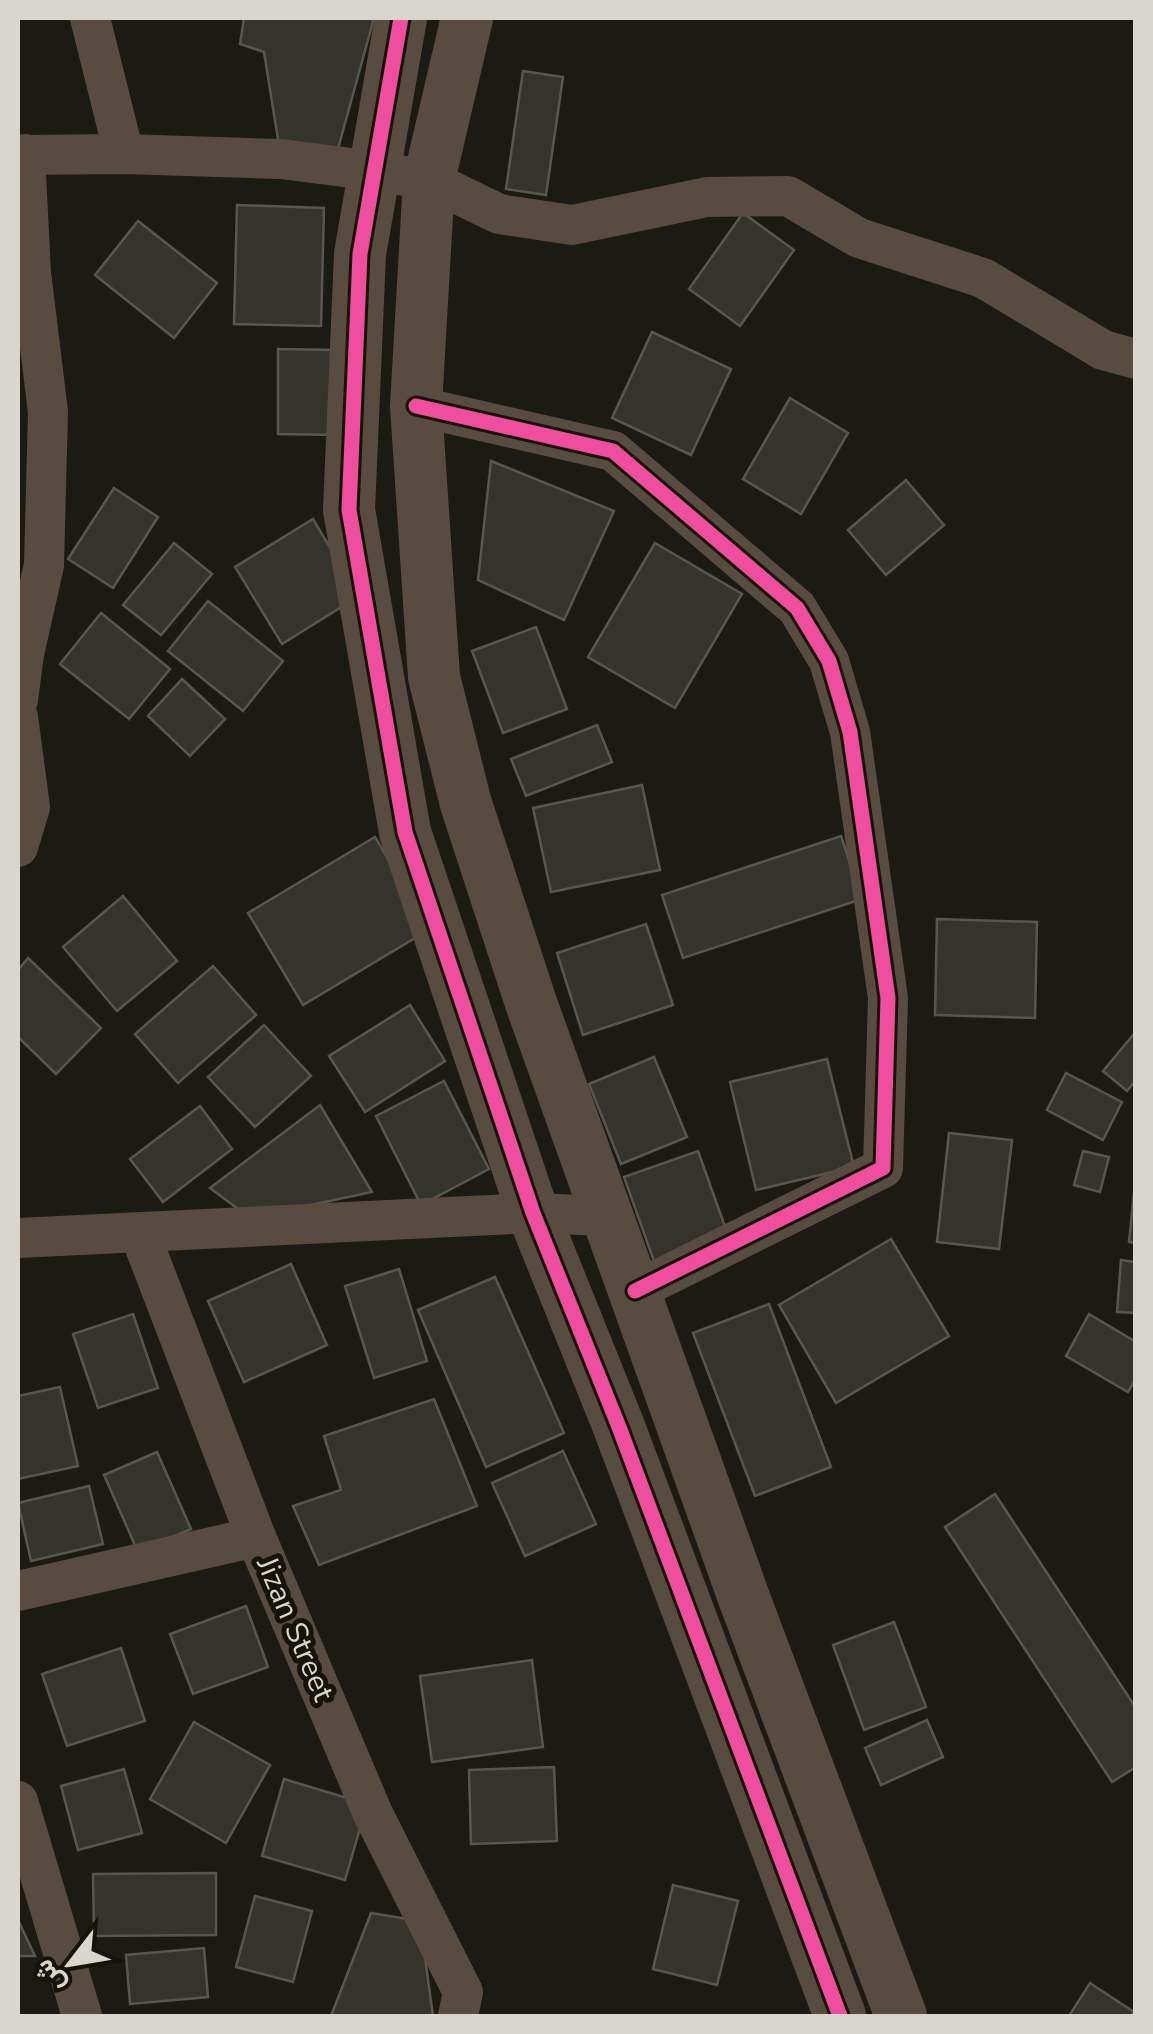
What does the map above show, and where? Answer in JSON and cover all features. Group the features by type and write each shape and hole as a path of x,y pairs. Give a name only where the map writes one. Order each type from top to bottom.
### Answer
{"street":[{"path":"90,18 124,154"},
{"path":"401,18 360,254 349,510 405,832 533,1214 619,1427 840,2016"},
{"path":"467,18 429,180 416,406 434,677 472,822 531,1004 744,1598 901,2016"},
{"path":"18,700 44,565 47,431 21,155 281,159 429,180 500,214 572,224 707,197 788,196 859,238 983,278 1103,350 1136,359"},
{"path":"416,406 614,451 797,608 829,661 850,732 888,998 883,1168 635,1291"},
{"path":"18,717 30,807 18,847"},
{"path":"18,1238 533,1214 608,1216"},
{"name":"Jizan Street","path":"140,1234 256,1537 373,1814 462,1992 458,2016"},
{"path":"18,1591 256,1537"},
{"path":"18,1801 82,2016"}],"building":[{"path":"244,18 374,18 336,156 281,158 264,52 240,44"},
{"path":"523,71 563,77 546,195 506,189"},
{"path":"237,205 324,208 321,326 234,324"},
{"path":"743,213 794,250 740,326 689,289"},
{"path":"138,221 217,283 174,338 95,275"},
{"path":"652,332 731,369 691,455 612,418"},
{"path":"278,349 336,350 336,435 278,434"},
{"path":"790,398 848,433 801,514 743,479"},
{"path":"491,461 614,511 564,620 478,580"},
{"path":"906,480 944,525 886,575 848,530"},
{"path":"114,488 158,517 113,588 68,559"},
{"path":"313,519 359,596 282,644 235,567"},
{"path":"174,543 212,574 161,635 123,605"},
{"path":"655,543 742,594 675,708 588,657"},
{"path":"208,601 283,661 243,711 168,651"},
{"path":"101,613 170,669 129,719 60,664"},
{"path":"536,627 567,709 503,733 472,651"},
{"path":"182,679 225,719 190,756 148,716"},
{"path":"597,725 612,762 526,796 511,759"},
{"path":"642,785 660,870 551,892 533,808"},
{"path":"841,836 862,899 683,958 662,895"},
{"path":"375,837 430,929 303,1005 248,913"},
{"path":"123,896 177,961 117,1011 63,947"},
{"path":"937,919 1037,922 1035,1018 935,1015"},
{"path":"646,924 673,1005 583,1035 557,953"},
{"path":"28,958 101,1028 56,1074 18,1037 18,970"},
{"path":"213,966 256,1015 178,1083 135,1034"},
{"path":"410,1005 445,1061 365,1112 329,1056"},
{"path":"264,1025 311,1076 255,1127 208,1077"},
{"path":"1133,1035 1136,1080 1127,1091 1103,1071"},
{"path":"654,1057 687,1137 621,1164 589,1084"},
{"path":"827,1059 854,1167 756,1190 730,1082"},
{"path":"1066,1073 1122,1102 1103,1140 1047,1110"},
{"path":"444,1081 489,1169 421,1205 376,1116"},
{"path":"320,1105 372,1192 250,1218 210,1188"},
{"path":"200,1106 232,1149 163,1202 130,1159"},
{"path":"949,1133 1012,1140 999,1249 937,1242"},
{"path":"698,1151 734,1252 660,1278 624,1177"},
{"path":"1083,1151 1109,1157 1100,1192 1074,1185"},
{"path":"1136,1193 1136,1243 1129,1242"},
{"path":"891,1239 949,1336 836,1403 779,1305"},
{"path":"1121,1260 1136,1262 1136,1313 1117,1312"},
{"path":"291,1264 327,1345 244,1382 208,1301"},
{"path":"399,1269 427,1361 374,1378 345,1286"},
{"path":"495,1277 564,1433 486,1467 418,1310"},
{"path":"769,1304 831,1467 755,1496 693,1333"},
{"path":"133,1314 158,1388 98,1408 73,1334"},
{"path":"1089,1314 1136,1342 1136,1378 1128,1392 1066,1356"},
{"path":"60,1387 78,1466 18,1479 18,1396"},
{"path":"434,1399 477,1506 319,1565 293,1506 341,1490 324,1436"},
{"path":"563,1451 596,1524 525,1556 492,1483"},
{"path":"157,1452 191,1529 138,1552 104,1475"},
{"path":"89,1486 103,1544 31,1561 18,1503"},
{"path":"995,1494 1136,1708 1136,1767 1112,1782 945,1527"},
{"path":"246,1606 268,1667 193,1694 170,1634"},
{"path":"894,1622 926,1707 864,1730 833,1645"},
{"path":"121,1648 145,1721 67,1746 42,1674"},
{"path":"532,1660 543,1747 432,1762 420,1676"},
{"path":"927,1720 943,1757 881,1785 865,1748"},
{"path":"194,1722 270,1765 226,1843 150,1799"},
{"path":"554,1767 557,1841 471,1844 469,1770"},
{"path":"124,1769 142,1833 78,1850 61,1786"},
{"path":"284,1779 367,1804 345,1880 262,1856"},
{"path":"216,1873 216,1935 94,1936 93,1874"},
{"path":"673,1885 738,1901 717,1985 653,1969"},
{"path":"255,1896 312,1911 293,1982 236,1967"},
{"path":"371,1913 420,1921 433,2016 331,2016"},
{"path":"18,1920 35,1956 18,1956"},
{"path":"204,1948 208,1997 130,2004 126,1955"},
{"path":"1090,1983 1134,2012 1131,2016 1069,2016"}],"cycle path":[{"path":"401,18 360,254 349,510 405,832 533,1213 619,1427 840,2016"},
{"path":"416,406 613,451 797,608 829,661 850,732 888,998 883,1168 635,1291"}]}
